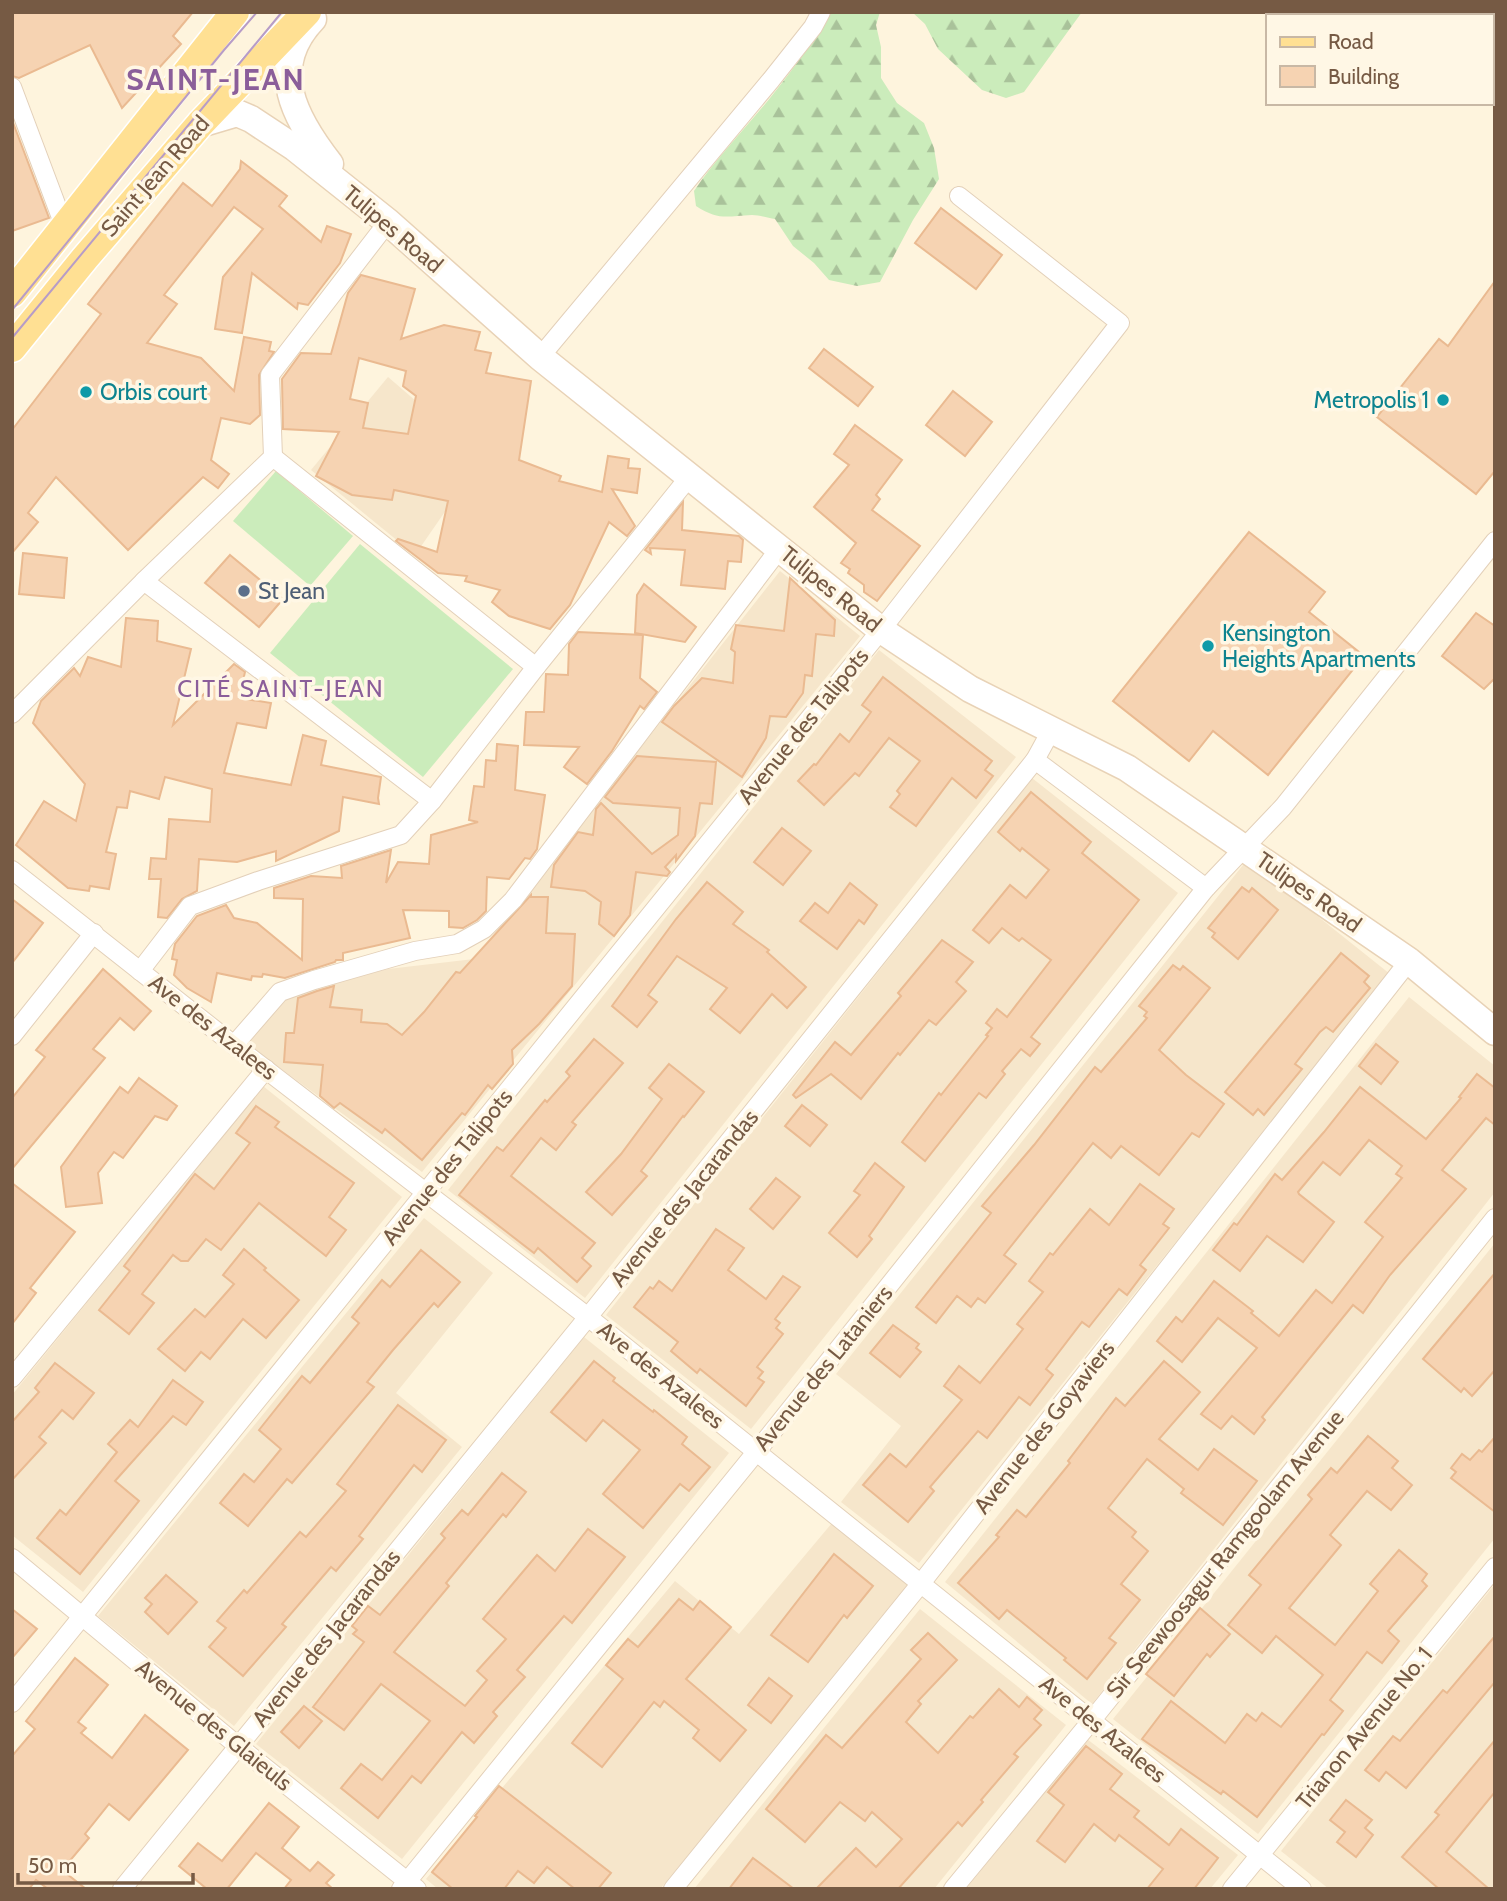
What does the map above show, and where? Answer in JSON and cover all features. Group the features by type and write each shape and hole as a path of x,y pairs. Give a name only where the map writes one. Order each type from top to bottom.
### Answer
{"main road":[{"name":"Saint Jean Road","path":"12,293 235,12"},
{"name":"Saint Jean Road","path":"12,348 200,124 307,12"},
{"path":"319,12 300,32 289,55 289,82 303,126 367,205"},
{"name":"Tulipes Road","path":"200,124 237,113 251,118 295,148 388,222 540,357 881,630 970,689 1127,768 1409,961 1495,1032"}],"street":[{"path":"540,357 771,80 813,27 821,12"},
{"path":"12,87 65,228"},
{"name":"Avenue des Talipots","path":"12,1703 881,630 1120,323 959,196"},
{"path":"12,714 144,581 273,457 270,375 388,222"},
{"path":"273,457 536,667"},
{"path":"140,971 190,906 258,880 401,835 432,801 690,476"},
{"name":"Avenue des Lataniers","path":"408,1886 1206,888 1283,807 1495,541"},
{"path":"234,1045 280,992 415,951 457,944 484,929 513,900 780,548"},
{"path":"144,581 432,801"},
{"name":"Avenue des Jacarandas","path":"122,1889 588,1317 1035,760 1052,729"},
{"path":"1035,760 1206,888"},
{"name":"Ave des Azalees","path":"12,870 425,1194 588,1317 1302,1889"},
{"path":"12,1036 94,933"},
{"name":"Avenue des Goyaviers","path":"673,1889 922,1583 1409,961"},
{"path":"12,1378 266,1069"},
{"name":"Sir Seewoosagur Ramgoolam Avenue","path":"953,1889 1495,1218"},
{"name":"Avenue des Glaieuls","path":"12,1558 408,1886"},
{"name":"Trianon Avenue No. 1","path":"1233,1889 1495,1567"}],"shaded area":[{"path":"388,377 474,451 471,474 415,555 311,470"},
{"path":"780,571 860,636 422,1172 247,1044 287,994 388,969 474,959"},
{"path":"879,650 1016,757 585,1298 448,1190"},
{"path":"1032,778 1178,893 751,1429 606,1315"},
{"path":"1247,860 1390,974 919,1563 841,1502 901,1426 836,1374"},
{"path":"1409,997 1495,1066 1495,1192 1092,1704 945,1582"},
{"path":"263,1086 402,1197 83,1592 12,1535 12,1395"},
{"path":"424,1218 493,1273 396,1393 462,1447 234,1726 98,1616"},
{"path":"1495,1243 1495,1538 1258,1834 1113,1719"},
{"path":"584,1337 729,1453 402,1859 256,1744"},
{"path":"832,1523 911,1588 660,1889 438,1889 426,1879 675,1581 739,1634"},
{"path":"1495,1584 1495,1884 1491,1889 1329,1889 1281,1851"},
{"path":"920,1609 1066,1725 934,1889 694,1889"},
{"path":"1087,1739 1238,1855 1210,1889 966,1889"}],"green space":[{"path":"831,12 880,12 876,25 881,47 881,78 897,103 924,123 934,148 939,179 913,220 880,282 857,286 829,280 793,246 775,219 755,215 711,214 696,206 694,191 789,73"},
{"path":"912,12 1082,12 1024,92 1006,98 982,90 938,49 925,24"},
{"path":"276,471 353,536 310,586 233,521"},
{"path":"360,544 513,669 423,777 270,653"}],"building":[{"path":"12,12 193,12 173,36 181,44 122,108 90,45 19,78 12,76"},
{"path":"12,120 49,218 12,231"},
{"path":"241,161 287,196 279,206 321,242 327,226 351,234 340,263 308,305 298,303 297,309 252,273 242,333 215,329 223,277 263,229 234,207 164,295 177,304 147,343 201,358 234,391 244,337 271,342 269,351 274,352 259,375 260,415 250,424 221,418 211,460 229,474 218,488 203,477 128,550 56,477 28,513 38,522 12,553 12,430 101,314 88,304 183,183 212,206 240,169"},
{"path":"941,208 1002,255 976,289 915,243"},
{"path":"361,275 415,289 401,339 444,325 480,332 475,350 491,353 486,373 531,381 519,460 561,476 559,481 602,492 608,456 629,459 628,468 640,469 637,493 612,489 635,526 627,536 609,522 570,605 550,629 509,616 492,602 500,590 465,581 467,576 438,573 396,541 398,539 437,552 448,501 394,490 392,500 352,495 316,476 339,432 283,429 282,379 301,353 331,354 348,293","holes":["359,358 406,371 403,386 416,396 408,434 363,428 368,403 350,399"]},
{"name":"Metropolis 1","path":"1495,281 1495,471 1476,494 1377,417 1439,339 1448,346"},
{"path":"824,349 873,387 858,406 809,368"},
{"path":"953,391 992,422 965,456 926,425"},
{"path":"855,425 902,460 876,495 880,499 872,510 920,546 877,601 864,592 864,585 848,573 850,569 841,563 856,543 814,507 849,465 834,454"},
{"path":"683,502 682,530 739,536 743,540 741,562 728,561 725,589 681,585 685,550 650,548 651,554 645,550"},
{"name":"Kensington Heights Apartments","path":"1249,532 1325,592 1309,612 1364,656 1268,775 1213,731 1189,761 1113,701"},
{"path":"23,553 67,558 64,598 19,594"},
{"name":"St Jean","path":"230,555 283,599 259,627 205,583"},
{"path":"790,578 835,620 834,636 816,634 812,676 805,675 803,693 786,717 770,716 766,738 742,777 662,722 702,678 733,683 735,652 731,649 736,625 784,631"},
{"path":"644,584 696,627 685,642 635,633 637,595"},
{"path":"1476,613 1495,626 1495,678 1484,689 1442,656"},
{"path":"126,618 158,621 157,641 191,649 173,725 234,664 245,672 239,698 271,703 266,728 237,723 224,773 291,785 303,735 326,741 321,765 381,777 379,804 343,797 339,831 276,861 276,851 237,862 199,859 197,891 182,899 167,918 158,917 161,879 149,879 151,858 166,859 169,819 210,822 212,789 165,777 159,799 130,791 127,808 117,807 106,852 116,854 109,889 90,886 89,891 68,888 16,845 44,801 76,821 85,784 33,723 41,701 74,668 80,676 88,657 121,667"},
{"path":"578,632 643,635 640,678 657,692 644,709 640,706 612,751 587,784 564,767 579,747 524,745 526,712 544,712 546,674 568,675 569,644"},
{"path":"883,677 992,761 985,770 993,776 976,798 952,778 916,826 890,807 900,794 897,791 920,761 889,738 859,776 855,773 824,805 798,781 816,765 840,734 849,742 871,712 862,705"},
{"path":"497,744 518,746 515,790 545,795 537,849 530,859 525,858 509,879 487,877 486,911 477,920 463,928 449,927 449,911 403,910 410,938 343,953 343,960 285,978 263,974 262,977 252,976 251,980 217,973 211,1002 187,988 174,975 177,960 172,959 175,944 197,916 226,905 234,918 257,923 302,960 303,899 274,898 274,888 311,876 342,878 341,866 391,850 386,883 398,862 429,864 431,835 478,822 469,820 474,786 484,787 486,760 496,761"},
{"path":"637,756 716,762 712,804 700,803 695,836 676,861 676,855 665,867 670,872 667,876 636,872 630,915 614,936 599,924 601,902 585,891 551,887 554,865 578,832 593,835 596,809 601,803 652,854 678,835 680,808 613,803 605,797"},
{"path":"1031,792 1091,842 1082,853 1139,900 1031,1037 1040,1044 1030,1056 1021,1049 1002,1071 1005,1074 986,1098 979,1093 925,1161 902,1142 939,1093 941,1095 988,1036 986,1035 992,1028 986,1023 997,1009 1007,1017 1051,960 1022,938 1019,941 1002,928 989,943 973,930 1010,885 1026,898 1049,870 998,832"},
{"path":"782,828 811,851 783,885 754,862"},
{"path":"707,882 743,912 733,924 769,950 767,952 806,987 787,1008 772,994 740,1033 710,1009 727,988 677,956 648,995 657,1002 637,1027 612,1006 676,919"},
{"path":"850,883 877,905 864,924 859,920 837,949 800,921 815,903 828,913"},
{"path":"1242,887 1249,892 1252,888 1278,910 1238,959 1212,937 1215,933 1208,928"},
{"path":"531,895 548,897 546,933 575,934 572,986 512,1050 513,1064 492,1089 488,1085 465,1115 462,1113 422,1160 385,1129 382,1133 340,1103 334,1108 320,1096 323,1065 284,1062 286,1033 294,1033 298,998 334,986 330,1007 362,1010 361,1022 387,1024 402,1035 456,972 460,973"},
{"path":"12,899 43,923 12,963"},
{"path":"942,940 973,962 956,982 966,991 936,1025 929,1020 861,1099 831,1074 796,1098 793,1095 835,1042 851,1055 901,996 898,993"},
{"path":"1341,953 1369,976 1364,982 1370,988 1333,1032 1326,1027 1320,1032 1295,1064 1302,1069 1264,1115 1258,1109 1253,1115 1225,1092"},
{"path":"1173,965 1180,970 1183,966 1210,988 1159,1050 1224,1104 1199,1137 1192,1133 1159,1175 1121,1146 1111,1158 1093,1143 1004,1255 1016,1264 985,1303 978,1298 971,1307 957,1296 936,1323 916,1307 991,1213 982,1206 1095,1067 1101,1072 1147,1018 1144,1016 1147,1012 1139,1006"},
{"path":"103,969 151,1011 134,1030 120,1018 93,1049 105,1058 12,1169 12,1098 45,1057 36,1050"},
{"path":"594,1039 623,1063 572,1122 576,1125 556,1150 541,1138 511,1176 595,1243 582,1258 591,1266 577,1282 538,1248 534,1253 459,1195 497,1147 503,1151 545,1100 547,1102 570,1076 566,1072"},
{"path":"1376,1044 1398,1062 1381,1084 1359,1066"},
{"path":"669,1064 704,1092 641,1171 647,1176 612,1215 586,1192 621,1154 662,1099 649,1088"},
{"path":"1477,1074 1495,1088 1495,1125 1486,1118 1442,1170 1466,1189 1390,1275 1363,1313 1353,1305 1262,1417 1265,1420 1254,1434 1232,1416 1221,1429 1201,1414 1257,1348 1218,1318 1182,1362 1157,1341 1176,1317 1182,1322 1214,1281 1253,1311 1251,1313 1279,1336 1316,1290 1332,1303 1383,1237 1365,1222 1402,1178 1396,1174 1402,1166 1369,1140 1340,1175 1323,1162 1298,1192 1334,1222 1303,1262 1267,1236 1240,1271 1213,1250 1234,1223 1237,1225 1275,1174 1282,1180 1360,1087 1426,1139 1461,1098 1459,1097"},
{"path":"139,1078 177,1106 167,1120 155,1116 123,1158 114,1152 98,1173 102,1203 66,1207 61,1167 120,1087 128,1093"},
{"path":"802,1105 827,1125 810,1146 785,1126"},
{"path":"256,1106 279,1122 275,1127 354,1183 329,1217 346,1230 326,1256 259,1203 221,1250 206,1239 188,1261 181,1261 173,1255 142,1294 154,1303 129,1334 99,1310 130,1271 124,1266 195,1174 214,1189 250,1143 236,1133"},
{"path":"875,1163 904,1187 869,1236 872,1239 857,1257 829,1233 860,1195 854,1191"},
{"path":"776,1178 800,1197 773,1229 750,1209"},
{"path":"12,1183 75,1232 30,1288 36,1293 12,1324"},
{"path":"1140,1184 1174,1209 1163,1224 1169,1228 1140,1265 1146,1270 1127,1295 1119,1289 1089,1327 1082,1322 1046,1369 1053,1375 1030,1405 1019,1397 987,1438 978,1431 930,1487 934,1491 908,1522 863,1485 890,1454 906,1467 962,1400 944,1386 959,1366 980,1383 1023,1329 1017,1324 1043,1292 1029,1281 1090,1209 1109,1225"},
{"path":"716,1229 744,1248 728,1270 766,1299 783,1276 800,1287 775,1319 780,1323 776,1328 783,1334 757,1367 763,1372 758,1378 764,1382 746,1406 700,1369 697,1373 671,1351 678,1342 634,1307 650,1287 653,1289 659,1281 672,1291"},
{"path":"244,1249 299,1300 266,1338 243,1319 210,1359 201,1352 185,1371 158,1349 195,1309 205,1317 234,1284 223,1275"},
{"path":"421,1250 460,1282 438,1307 434,1303 393,1350 367,1382 374,1387 292,1483 287,1479 248,1526 220,1503 244,1474 254,1482 281,1449 259,1430 302,1376 310,1383 359,1323 352,1317 382,1280 390,1287"},
{"path":"1495,1273 1495,1370 1472,1396 1464,1388 1461,1392 1423,1359"},
{"path":"893,1325 919,1344 916,1348 921,1352 900,1377 870,1353"},
{"path":"594,1361 615,1378 613,1381 687,1437 682,1444 710,1467 689,1491 680,1484 643,1528 603,1494 640,1450 603,1420 586,1441 551,1412"},
{"path":"1164,1361 1200,1392 1159,1439 1198,1470 1214,1449 1257,1481 1223,1525 1181,1493 1184,1489 1147,1459 1108,1508 1136,1532 1132,1537 1148,1551 1121,1584 1140,1600 1109,1638 1116,1643 1087,1679 1064,1660 1066,1658 1007,1610 999,1619 958,1583 999,1537 996,1535 1017,1510 1026,1517 1070,1463 1068,1461 1116,1398 1125,1406"},
{"path":"55,1363 94,1393 73,1419 62,1410 39,1437 46,1443 12,1480 12,1422 39,1392 35,1388"},
{"path":"173,1380 203,1402 186,1425 173,1416 115,1481 139,1501 80,1574 37,1538 60,1510 66,1515 117,1452 108,1444 130,1420 138,1427"},
{"path":"398,1405 446,1440 422,1472 414,1465 359,1536 363,1539 336,1571 331,1567 282,1624 286,1627 243,1676 209,1647 226,1628 217,1621 244,1590 247,1593 300,1532 306,1537 346,1491 337,1484"},
{"path":"1368,1436 1398,1461 1392,1468 1412,1485 1391,1510 1367,1491 1330,1535 1341,1545 1289,1608 1335,1645 1378,1591 1370,1584 1399,1550 1427,1574 1422,1581 1427,1586 1388,1631 1399,1641 1382,1663 1367,1652 1330,1700 1343,1711 1257,1817 1223,1791 1221,1794 1142,1739 1171,1701 1225,1743 1247,1714 1256,1721 1262,1713 1281,1727 1323,1675 1276,1636 1262,1653 1228,1625 1261,1585 1249,1575 1312,1499 1308,1495 1331,1468 1337,1473"},
{"path":"1495,1437 1495,1512 1451,1478 1456,1472 1451,1468 1462,1454 1470,1460 1479,1450 1482,1452"},
{"path":"502,1473 526,1492 506,1517 503,1514 446,1583 449,1586 394,1652 465,1706 487,1680 477,1671 506,1639 483,1619 537,1555 555,1571 588,1529 625,1557 572,1623 564,1616 517,1670 525,1677 493,1712 497,1716 474,1743 462,1732 421,1783 412,1776 378,1818 341,1788 361,1764 382,1780 430,1721 381,1684 344,1730 313,1707 364,1642 353,1634 357,1630 352,1626 368,1606 380,1615 445,1538 441,1534 462,1510 468,1515"},
{"path":"834,1554 873,1586 847,1618 844,1615 808,1662 771,1635"},
{"path":"166,1575 197,1602 168,1634 145,1612 152,1604 145,1598"},
{"path":"679,1599 693,1610 700,1601 731,1627 686,1679 746,1730 720,1761 693,1738 699,1730 664,1701 660,1707 654,1702 602,1767 572,1743 623,1679 606,1665 628,1639 638,1647"},
{"path":"1200,1608 1230,1634 1210,1657 1207,1654 1174,1696 1146,1674"},
{"path":"12,1609 37,1629 12,1658"},
{"path":"928,1633 957,1660 918,1701 921,1704 906,1722 938,1753 970,1716 973,1718 999,1689 1019,1707 1027,1697 1042,1710 1034,1719 1041,1725 1014,1754 1018,1757 981,1800 983,1802 962,1826 958,1822 898,1889 816,1889 856,1848 876,1867 902,1839 872,1812 865,1821 840,1802 805,1842 766,1809 826,1735 842,1748 921,1659 911,1650"},
{"path":"1495,1636 1495,1682 1406,1788 1386,1772 1379,1781 1365,1770 1393,1736 1400,1741 1443,1690 1447,1693"},
{"path":"75,1658 108,1685 78,1722 86,1728 81,1733 112,1758 145,1715 188,1750 129,1820 109,1804 85,1834 89,1838 62,1870 86,1889 48,1889 36,1880 29,1889 12,1889 12,1756 35,1729 26,1721"},
{"path":"769,1678 792,1696 771,1723 748,1705"},
{"path":"304,1706 322,1721 299,1748 281,1732"},
{"path":"1495,1740 1495,1792 1446,1852 1489,1889 1439,1889 1402,1857 1439,1815 1435,1812"},
{"path":"1086,1746 1122,1774 1110,1789 1139,1811 1134,1817 1169,1845 1181,1829 1218,1858 1194,1889 1147,1889 1163,1869 1119,1835 1115,1841 1094,1824 1065,1862 1037,1841 1064,1805 1048,1792"},
{"path":"499,1786 611,1873 598,1889 575,1889 547,1867 534,1883 518,1871 504,1889 453,1889 432,1872"},
{"path":"1346,1800 1372,1820 1365,1828 1373,1835 1356,1857 1337,1842 1345,1832 1330,1820"},
{"path":"269,1803 299,1827 282,1848 310,1871 318,1862 334,1875 326,1883 333,1889 284,1889 291,1880 256,1853 227,1889 207,1889 179,1866 198,1843 222,1861"},
{"path":"753,1858 794,1889 729,1889"}],"tram line":[{"path":"12,310 257,12"},
{"path":"12,338 282,12"}],"place":[{"name":"Orbis court","path":"86,392"},
{"name":"Metropolis 1","path":"1443,400"},
{"name":"St Jean","path":"244,591"},
{"name":"Kensington Heights Apartments","path":"1208,646"}],"district":[{"name":"SAINT-JEAN","path":"216,79"},
{"name":"CITÉ SAINT-JEAN","path":"281,688"}]}
